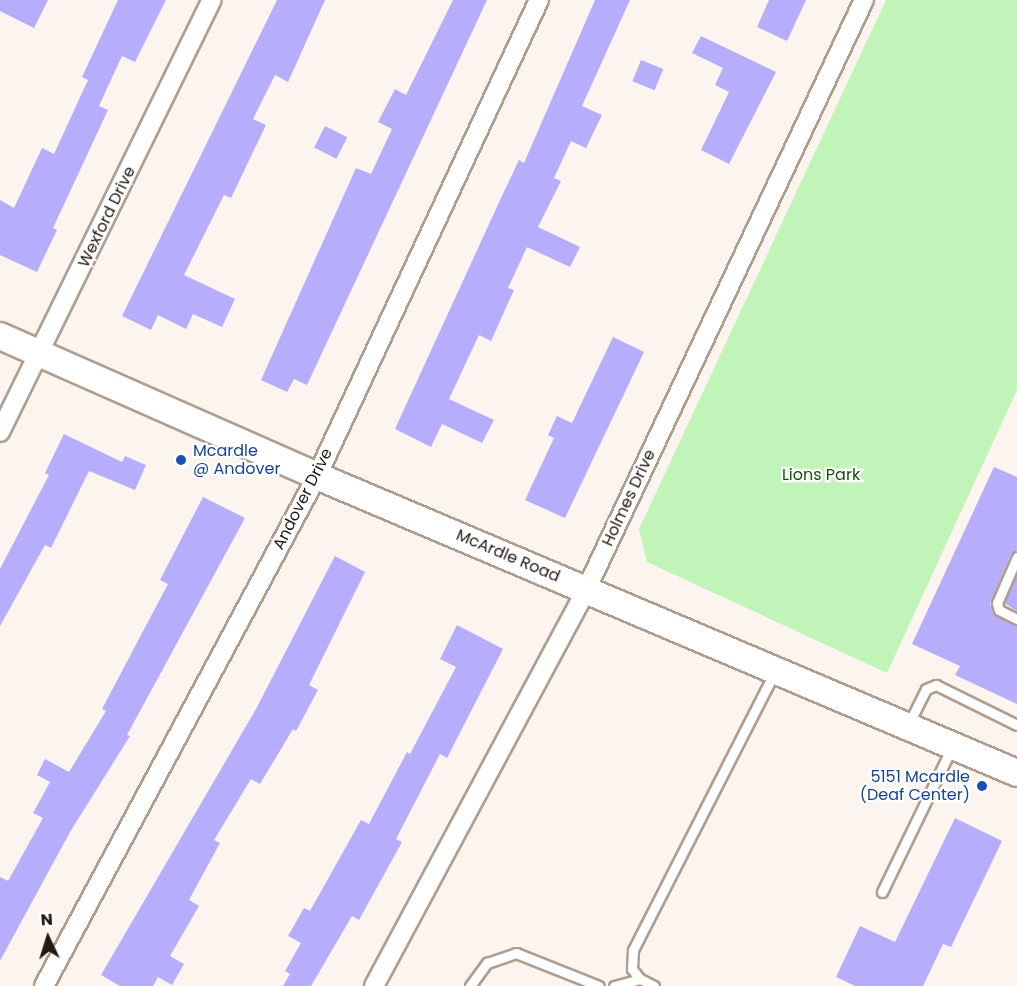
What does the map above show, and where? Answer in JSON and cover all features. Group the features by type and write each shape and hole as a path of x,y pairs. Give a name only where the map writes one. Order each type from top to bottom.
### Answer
{"main road":[{"name":"McArdle Road","path":"0,336 317,476 586,588 1017,773"}],"street":[{"name":"Wexford Drive","path":"0,432 41,353 212,0"},
{"name":"Andover Drive","path":"44,986 317,476 539,0"},
{"name":"Holmes Drive","path":"374,986 586,588 864,0"}],"lane":[{"path":"1017,557 997,603 999,610 1017,619"},
{"path":"654,986 640,979 632,969 633,950 776,669"},
{"path":"908,725 926,689 936,685 1017,725"},
{"path":"882,892 953,744"},
{"path":"470,986 487,963 516,953 599,986"},
{"path":"614,986 640,979"}],"green space":[{"name":"Lions Park","path":"886,0 1017,0 1017,390 887,673 647,562 639,529"}],"building":[{"path":"0,0 48,0 34,28 0,11"},
{"path":"118,0 166,0 135,62 122,56 99,106 108,110 53,228 57,230 37,272 0,255 0,200 14,208 42,148 54,154 88,80 82,77"},
{"path":"277,0 325,0 288,82 275,75 253,119 266,125 231,198 224,195 184,275 235,299 222,327 193,314 186,329 158,315 151,330 122,316"},
{"path":"453,0 487,0 307,385 294,379 287,392 261,380 356,168 371,174 392,129 378,122 395,89 406,95"},
{"path":"595,0 630,0 582,106 602,115 586,148 571,141 554,178 561,181 538,227 580,247 570,267 527,247 508,288 514,290 491,341 479,335 449,399 494,420 482,443 442,424 431,447 395,429 519,160 524,163"},
{"path":"769,0 806,0 787,41 757,27"},
{"path":"701,36 776,72 729,164 701,150 729,92 715,85 723,68 692,53"},
{"path":"641,60 663,69 655,90 632,81"},
{"path":"325,126 347,137 336,159 314,147"},
{"path":"613,337 644,352 565,518 525,500 554,438 548,435 557,416 572,423"},
{"path":"64,434 122,462 125,456 146,465 135,490 89,471 51,548 45,545 0,626 0,569 49,475 45,473"},
{"path":"994,467 1017,477 1017,550 1011,554 990,604 994,615 1017,626 1017,704 955,675 960,666 912,644"},
{"path":"203,497 245,518 127,735 130,736 70,832 0,961 0,877 8,881 43,818 33,813 50,782 37,775 45,759 69,772 106,711 102,709 168,584 160,580"},
{"path":"335,556 365,572 309,685 318,690 296,731 293,729 260,784 251,779 214,840 220,843 189,900 199,906 170,956 184,964 172,985 158,977 153,986 120,986 101,975 256,709"},
{"path":"1017,574 1017,611 1004,603"},
{"path":"457,625 503,649 447,758 440,754 396,839 402,842 359,920 352,916 311,986 283,986 290,974 285,971 301,943 288,936 304,908 310,911 361,820 369,824 407,752 410,754 456,667 440,659"},
{"path":"955,818 1002,841 951,947 943,944 923,986 855,986 836,977 860,926 895,942"}],"place":[{"name":"Mcardle @ Andover","path":"181,460"},
{"name":"5151 Mcardle (Deaf Center)","path":"982,786"}]}
